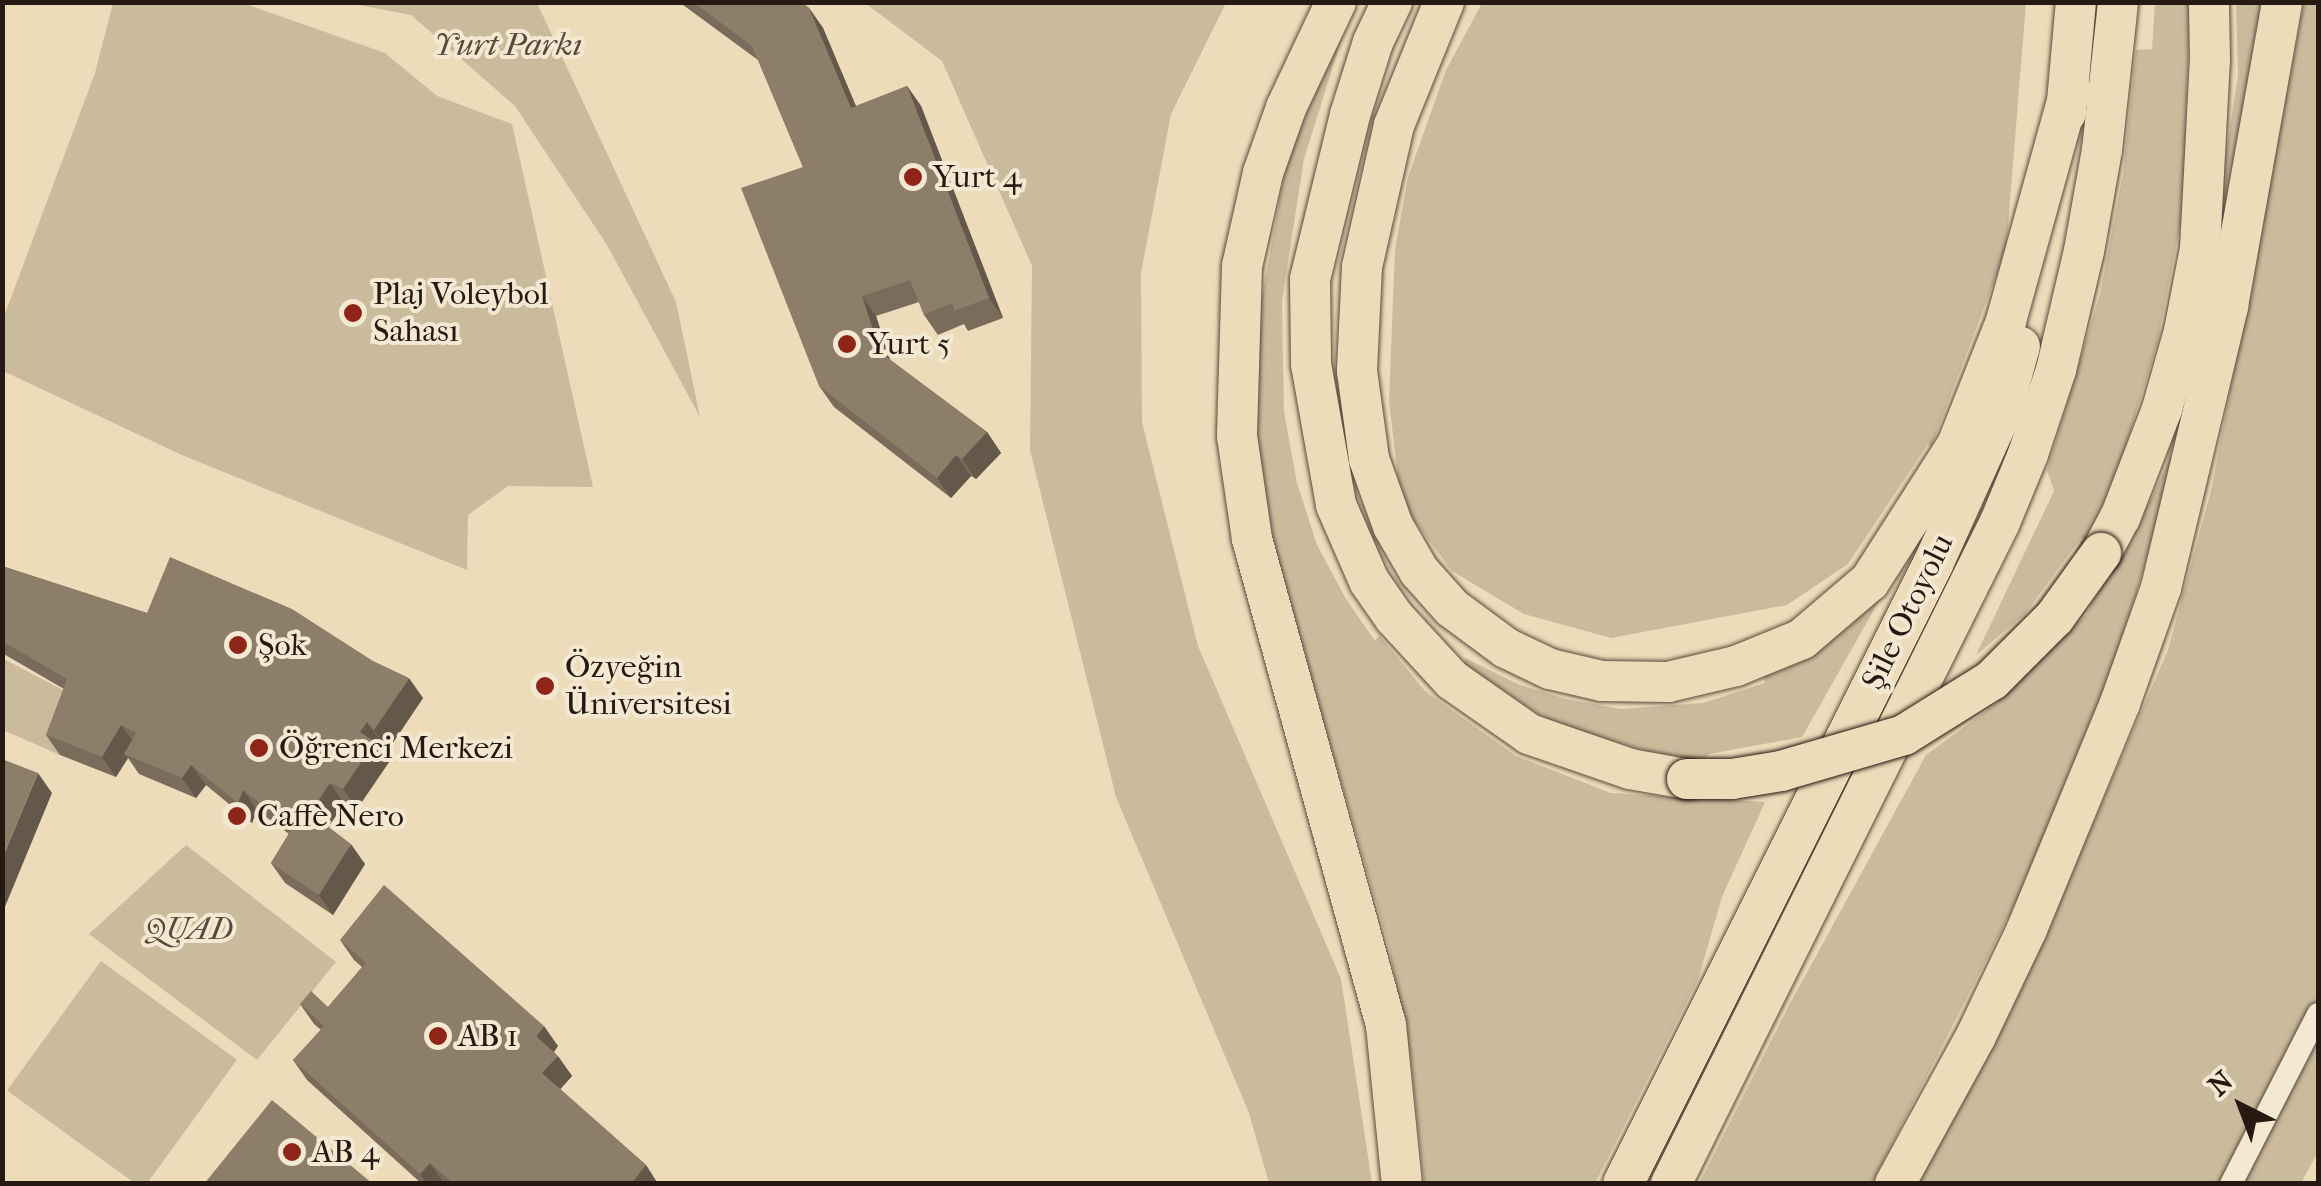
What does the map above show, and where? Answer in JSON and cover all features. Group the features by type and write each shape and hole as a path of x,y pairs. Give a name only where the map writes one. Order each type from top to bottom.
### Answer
{"highway":[{"path":"1336,2 1286,108 1263,173 1242,266 1237,436 1252,539 1386,1025 1402,1184"},
{"path":"1392,2 1373,42 1350,115 1310,279 1312,364 1336,505 1369,581 1432,661 1486,706 1528,734 1576,752 1688,779 1732,779 1780,772 1904,735 1992,680 2055,617 2102,553 2120,518 2162,409 2190,298 2206,169 2209,2"},
{"path":"1444,2 1394,125 1362,267 1357,371 1369,459 1393,526 1418,572 1452,608 1506,648 1550,670 1602,681 1668,682 1736,666 1802,640 1870,581 1957,445 2006,320 2070,90"},
{"name":"Şile Otoyolu","path":"1623,1184 1933,564 2002,411 2046,252 2070,90 2076,2"},
{"name":"Şile Otoyolu","path":"1670,1184 1991,540 2028,454 2056,370 2084,251 2102,150 2118,2"},
{"path":"1895,1184 1976,1036 2026,929 2120,703 2161,588 2228,306 2282,2"}],"street":[{"path":"2231,1184 2318,1014"}],"green space":[{"path":"240,2 385,53 437,96 512,124 593,487 508,486 468,515 467,570 184,456 3,371 3,319 95,73 113,3"},
{"name":"Yurt Parkı","path":"348,3 537,3 676,302 700,417 607,245 515,106 411,15"},
{"path":"865,3 1226,3 1171,114 1141,273 1142,422 1198,646 1341,979 1372,1183 1269,1183 1249,1113 1116,797 1030,450 1032,266 942,61"},
{"path":"1482,3 2026,3 2006,250 1931,447 1928,444 1848,564 1787,605 1611,638 1524,614 1452,571 1401,503 1389,401 1395,249 1408,177 1446,70"},
{"path":"2155,3 2190,3 2183,211 2157,344 2114,485 2085,539 2081,538 2024,615 1976,655 2054,491 2047,470 2100,294 2123,174 2136,50 2152,49"},
{"path":"2236,3 2262,3 2183,431 2116,664 2025,884 1872,1183 1699,1184 1788,1007 1926,755 2001,700 2086,615 2151,499 2183,430 2238,75"},
{"path":"2304,3 2318,3 2318,1152 2301,1183 1918,1184 2040,946 2168,650 2211,491"},
{"path":"1346,25 1304,159 1282,301 1284,412 1297,483 1317,545 1346,599 1375,641 1379,635 1425,691 1516,756 1611,793 1765,802 1722,897 1698,980 1595,1183 1424,1183 1411,1059 1389,947 1277,561 1251,412 1259,314 1288,154"},
{"path":"1883,594 1802,737 1709,754 1705,759 1665,756 1577,732 1538,714 1464,664 1465,658 1520,685 1621,709 1703,703 1765,683 1762,675"},
{"path":"2,658 82,700 60,755 3,730"},
{"name":"QUAD","path":"186,845 336,962 257,1060 89,934"},
{"path":"101,961 237,1060 147,1184 136,1184 7,1090"}],"building":[{"path":"693,2 801,2 809,8 851,108 907,86 989,298 954,311 952,303 924,315 910,280 862,296 880,352 987,432 962,459 956,455 937,478 819,386 741,188 803,167 752,46"},
{"name":"Öğrenci Merkezi","path":"170,557 292,609 373,661 409,678 374,730 367,722 360,732 375,742 343,789 330,783 310,813 351,844 319,895 271,863 292,828 243,790 238,803 191,765 182,778 124,754 136,733 121,725 102,757 46,735 67,679 2,641 2,566 147,613"},
{"path":"2,759 38,773 2,859"},
{"name":"AB 1","path":"384,885 544,1026 536,1036 558,1056 542,1073 646,1165 631,1184 454,1184 430,1163 420,1174 293,1060 324,1026 300,1004 311,991 328,1007 366,963 340,940"},
{"path":"272,1100 373,1184 204,1184"}],"place":[{"name":"Yurt 4","path":"913,177"},
{"name":"Plaj Voleybol Sahası","path":"353,313"},
{"name":"Yurt 5","path":"847,344"},
{"name":"Şok","path":"238,645"},
{"name":"Özyeğin Üniversitesi","path":"545,686"},
{"name":"Öğrenci Merkezi","path":"259,748"},
{"name":"Caffè Nero","path":"237,816"},
{"name":"AB 1","path":"438,1036"},
{"name":"AB 4","path":"292,1152"}]}
